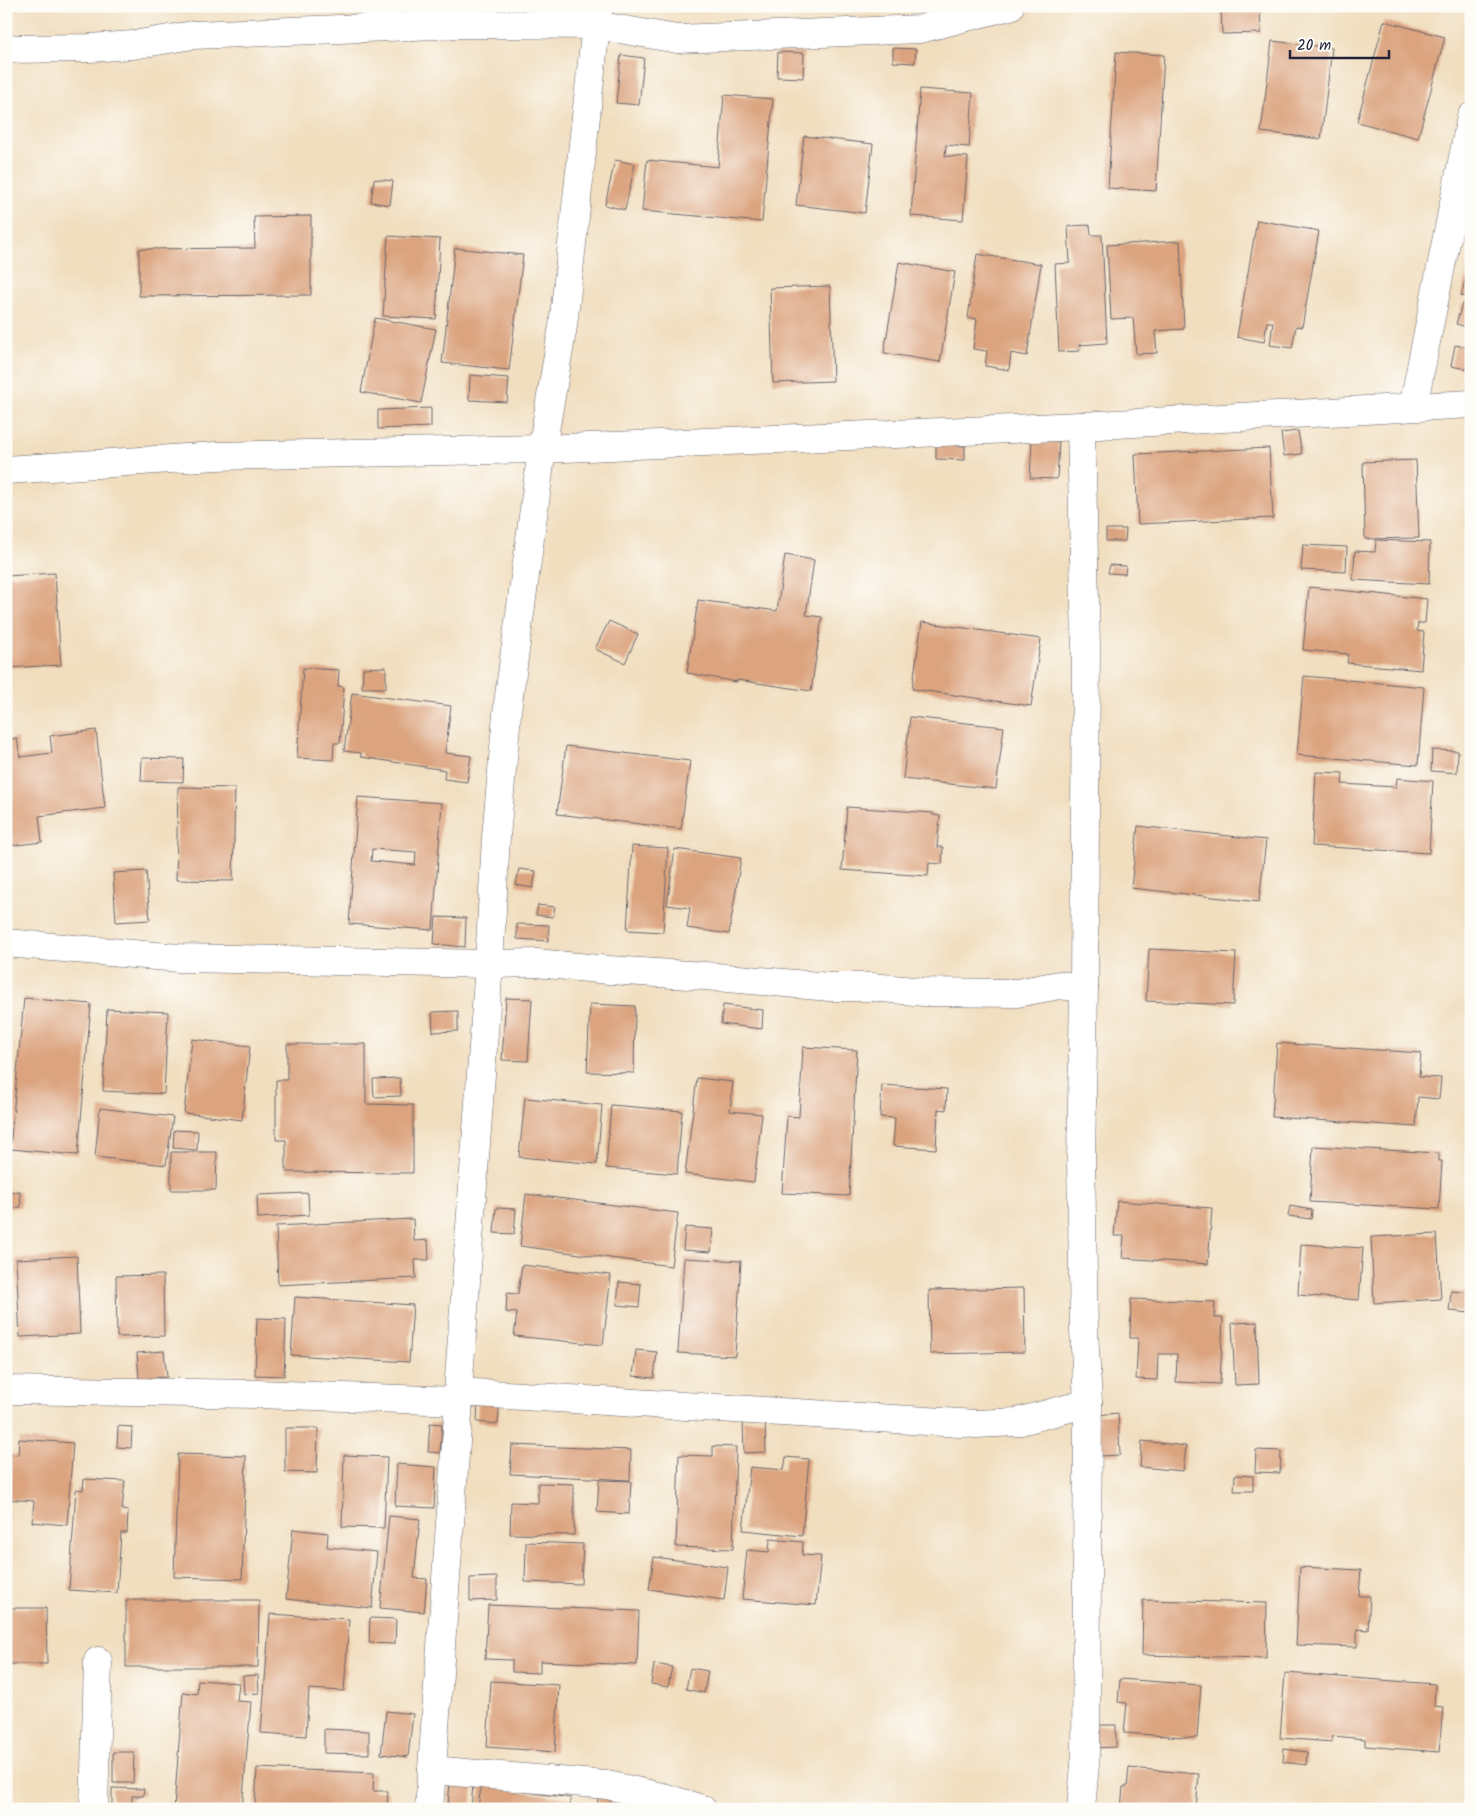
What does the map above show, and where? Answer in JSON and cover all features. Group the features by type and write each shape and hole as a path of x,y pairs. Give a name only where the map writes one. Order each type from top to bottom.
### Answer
{"street":[{"path":"6,49 124,46 193,35 462,24 597,16 677,39 920,29 1010,6"},
{"path":"429,1809 489,964 496,837 508,703 542,448 563,326 597,16"},
{"path":"1413,407 1471,117"},
{"path":"6,470 216,456 542,448 1081,426 1413,407 1470,411"},
{"path":"1081,426 1086,647 1081,1161 1084,1330 1088,1404 1086,1753 1081,1809"},
{"path":"6,943 179,958 489,964 536,963 830,987 872,987 924,992 1018,993 1059,984 1084,988"},
{"path":"6,1390 458,1397 976,1424 1018,1422 1088,1404"},
{"path":"94,1809 98,1661"},
{"path":"432,1770 607,1785 667,1798 702,1809"}],"building":[{"path":"523,6 543,6 542,15 523,12"},
{"path":"1260,7 1261,33 1222,34 1221,8"},
{"path":"1384,21 1445,37 1418,138 1357,122"},
{"path":"1272,41 1332,48 1321,139 1261,132"},
{"path":"893,48 916,49 915,63 893,62"},
{"path":"778,52 804,53 803,78 777,77"},
{"path":"1116,52 1164,55 1156,191 1108,188"},
{"path":"621,55 644,58 639,105 616,103"},
{"path":"920,89 973,93 969,147 946,145 945,156 968,157 963,220 911,216"},
{"path":"724,95 773,99 762,222 642,211 647,160 718,167"},
{"path":"804,136 873,144 865,213 796,205"},
{"path":"615,160 635,164 625,210 605,205"},
{"path":"374,179 393,181 390,205 371,202"},
{"path":"311,216 311,295 139,296 139,249 255,248 254,217"},
{"path":"1257,220 1319,231 1302,327 1296,326 1292,348 1270,345 1273,322 1267,322 1264,342 1237,337"},
{"path":"1090,225 1091,235 1102,235 1107,343 1079,345 1080,351 1059,352 1055,264 1070,263 1068,226"},
{"path":"388,236 440,239 436,319 383,316"},
{"path":"1180,241 1184,329 1155,331 1157,353 1136,354 1133,318 1111,319 1107,245"},
{"path":"455,248 523,255 509,370 442,363"},
{"path":"977,254 1041,264 1027,356 1011,353 1009,370 985,366 987,351 973,349 977,319 968,318"},
{"path":"899,262 955,272 940,362 884,353"},
{"path":"1468,270 1471,271 1471,328 1456,324 1462,304 1466,305 1468,297 1461,296"},
{"path":"830,286 833,381 773,383 770,288"},
{"path":"375,318 436,329 421,403 361,392"},
{"path":"1455,345 1471,348 1471,370 1451,366"},
{"path":"470,375 509,378 507,402 469,400"},
{"path":"431,408 431,427 378,429 378,410"},
{"path":"1298,431 1302,454 1284,456 1281,433"},
{"path":"1032,439 1059,441 1057,479 1030,478"},
{"path":"936,445 965,446 965,460 936,459"},
{"path":"1269,448 1273,518 1138,524 1135,454"},
{"path":"1416,460 1419,538 1365,539 1363,462"},
{"path":"1106,529 1126,529 1125,541 1106,541"},
{"path":"1376,540 1430,542 1429,584 1353,580 1355,551 1375,552"},
{"path":"1303,545 1347,547 1346,572 1301,570"},
{"path":"785,555 814,560 806,615 822,617 811,691 737,680 737,682 687,673 698,600 777,611"},
{"path":"1110,565 1126,566 1125,574 1108,573"},
{"path":"55,573 61,665 6,668 6,576"},
{"path":"1309,587 1427,599 1425,623 1418,623 1417,631 1424,632 1421,670 1347,663 1348,654 1303,650"},
{"path":"609,621 638,634 625,663 595,649"},
{"path":"922,622 1041,639 1031,706 912,689"},
{"path":"386,667 386,688 362,688 363,668"},
{"path":"303,668 339,670 338,686 344,687 340,743 334,743 333,760 297,758"},
{"path":"1304,676 1424,687 1418,765 1297,755"},
{"path":"6,687 8,687 8,727 6,727"},
{"path":"352,693 451,706 445,753 471,756 467,782 444,779 445,770 361,757 361,753 344,751"},
{"path":"910,717 1004,727 996,789 903,779"},
{"path":"96,730 105,808 39,816 42,842 9,846 6,821 6,740 17,738 20,757 52,753 50,736"},
{"path":"566,746 690,761 681,829 557,814"},
{"path":"1432,750 1458,751 1457,773 1431,771"},
{"path":"142,758 184,759 183,782 141,781"},
{"path":"1316,772 1343,773 1342,784 1396,787 1397,778 1433,781 1429,853 1312,846"},
{"path":"178,787 235,788 233,881 176,880"},
{"path":"358,797 442,803 433,930 349,924","holes":["372,849 416,852 415,865 371,861"]},
{"path":"847,807 933,813 933,815 940,816 937,847 943,847 942,864 929,863 928,876 842,870"},
{"path":"1138,826 1266,840 1259,902 1131,888"},
{"path":"632,846 668,848 663,932 627,930"},
{"path":"675,849 741,858 729,934 687,928 690,908 667,905"},
{"path":"519,869 536,871 533,888 516,885"},
{"path":"146,871 150,920 116,922 113,873"},
{"path":"538,905 555,907 553,917 536,915"},
{"path":"436,917 466,918 465,947 434,944"},
{"path":"517,924 549,925 548,941 517,939"},
{"path":"1149,949 1236,953 1233,1005 1146,1001"},
{"path":"24,998 91,1004 78,1155 10,1149"},
{"path":"506,998 532,999 528,1061 502,1060"},
{"path":"590,1004 635,1006 634,1073 587,1072"},
{"path":"723,1005 763,1010 762,1029 721,1024"},
{"path":"107,1009 168,1012 164,1094 103,1091"},
{"path":"458,1011 458,1031 433,1032 432,1012"},
{"path":"192,1039 250,1046 242,1120 184,1113"},
{"path":"1277,1043 1421,1053 1419,1077 1441,1078 1439,1099 1418,1097 1416,1127 1272,1117"},
{"path":"287,1044 366,1044 366,1104 413,1105 413,1173 286,1172 286,1140 276,1140 276,1080 287,1080"},
{"path":"803,1047 857,1050 849,1196 782,1193 787,1116 799,1117"},
{"path":"400,1078 401,1096 374,1097 373,1079"},
{"path":"697,1078 733,1082 730,1111 762,1114 754,1182 685,1174"},
{"path":"882,1085 947,1089 946,1110 938,1109 936,1149 893,1146 895,1118 880,1117"},
{"path":"525,1098 602,1105 597,1164 519,1157"},
{"path":"611,1105 682,1111 677,1174 606,1168"},
{"path":"100,1108 173,1117 166,1165 95,1157"},
{"path":"174,1130 198,1131 197,1150 173,1148"},
{"path":"1313,1146 1439,1153 1439,1161 1442,1161 1439,1209 1310,1202"},
{"path":"171,1152 217,1152 216,1190 171,1190"},
{"path":"20,1191 21,1207 8,1208 7,1192"},
{"path":"308,1193 309,1215 258,1218 257,1195"},
{"path":"526,1194 678,1213 671,1266 520,1246"},
{"path":"1117,1201 1212,1208 1208,1264 1122,1258 1124,1236 1114,1236"},
{"path":"1290,1206 1312,1210 1311,1219 1288,1216"},
{"path":"496,1208 516,1209 514,1234 494,1233"},
{"path":"413,1219 414,1241 428,1240 429,1260 415,1260 416,1278 278,1285 276,1226"},
{"path":"685,1227 713,1229 711,1252 683,1250"},
{"path":"1437,1234 1441,1299 1374,1303 1371,1237"},
{"path":"1301,1244 1363,1248 1359,1300 1298,1295"},
{"path":"77,1256 80,1334 20,1337 16,1259"},
{"path":"684,1258 741,1261 735,1356 678,1353"},
{"path":"522,1265 611,1275 603,1345 514,1336 517,1313 506,1312 507,1293 518,1294"},
{"path":"163,1275 164,1336 117,1337 116,1276"},
{"path":"619,1282 641,1284 639,1307 617,1305"},
{"path":"1024,1288 1025,1352 930,1354 929,1290"},
{"path":"1451,1291 1471,1293 1471,1313 1449,1311"},
{"path":"295,1297 413,1305 409,1362 291,1355"},
{"path":"1131,1299 1215,1302 1214,1318 1223,1318 1220,1384 1176,1382 1177,1354 1158,1354 1157,1380 1136,1379 1138,1338 1130,1338"},
{"path":"257,1318 286,1319 284,1376 255,1375"},
{"path":"1257,1322 1259,1384 1235,1385 1232,1323"},
{"path":"636,1350 657,1352 654,1378 633,1376"},
{"path":"164,1351 167,1377 139,1379 137,1353"},
{"path":"478,1400 500,1401 498,1424 477,1422"},
{"path":"1118,1413 1120,1455 1100,1456 1098,1415"},
{"path":"765,1419 766,1452 744,1453 743,1420"},
{"path":"430,1423 442,1424 440,1453 428,1452"},
{"path":"118,1426 132,1427 131,1448 117,1447"},
{"path":"285,1428 318,1428 317,1473 285,1472"},
{"path":"19,1439 73,1443 67,1525 32,1522 34,1501 6,1499 6,1454 18,1455"},
{"path":"1142,1441 1186,1446 1183,1471 1140,1467"},
{"path":"512,1445 631,1450 630,1480 510,1474"},
{"path":"713,1446 736,1447 733,1549 676,1547 679,1455 713,1456"},
{"path":"1256,1450 1281,1451 1280,1473 1255,1472"},
{"path":"178,1454 246,1456 242,1579 174,1577"},
{"path":"344,1455 387,1457 384,1528 342,1527"},
{"path":"786,1457 809,1459 802,1536 743,1530 750,1467 784,1470"},
{"path":"397,1464 436,1467 434,1508 395,1506"},
{"path":"1235,1475 1253,1476 1253,1491 1234,1491"},
{"path":"84,1479 125,1481 122,1510 128,1511 127,1533 121,1533 117,1593 69,1590 76,1489 83,1490"},
{"path":"599,1480 631,1481 629,1514 597,1512"},
{"path":"538,1483 574,1484 574,1535 510,1534 511,1502 538,1503"},
{"path":"389,1516 420,1519 414,1578 427,1579 424,1612 380,1608"},
{"path":"293,1529 328,1533 327,1547 377,1552 372,1608 286,1599"},
{"path":"770,1539 803,1542 802,1555 821,1556 816,1605 742,1599 747,1550 769,1552"},
{"path":"526,1542 583,1544 581,1584 525,1582"},
{"path":"654,1557 728,1567 724,1600 649,1589"},
{"path":"1300,1567 1361,1570 1359,1596 1370,1596 1368,1630 1357,1629 1357,1647 1296,1645"},
{"path":"497,1577 497,1600 470,1601 470,1578"},
{"path":"126,1600 259,1600 258,1667 126,1667"},
{"path":"1143,1600 1267,1603 1266,1658 1142,1655"},
{"path":"488,1605 639,1611 637,1665 540,1661 540,1673 512,1672 512,1660 485,1659"},
{"path":"6,1608 46,1608 47,1664 6,1664"},
{"path":"270,1614 349,1619 344,1691 309,1689 306,1736 261,1733"},
{"path":"370,1618 396,1619 395,1644 369,1643"},
{"path":"654,1664 672,1667 668,1687 651,1684"},
{"path":"690,1668 708,1671 704,1693 686,1689"},
{"path":"1285,1673 1435,1684 1434,1706 1443,1707 1439,1752 1365,1746 1365,1739 1333,1736 1332,1742 1280,1738"},
{"path":"258,1675 259,1693 244,1694 243,1676"},
{"path":"1120,1679 1201,1685 1197,1738 1124,1733 1127,1703 1118,1702"},
{"path":"198,1680 239,1683 237,1701 251,1702 242,1809 174,1808 183,1692 197,1694"},
{"path":"491,1681 559,1685 555,1752 487,1747"},
{"path":"386,1711 413,1714 408,1757 381,1754"},
{"path":"1094,1725 1116,1725 1116,1747 1094,1748"},
{"path":"324,1729 369,1731 369,1754 324,1753"},
{"path":"1284,1749 1307,1752 1306,1765 1283,1762"},
{"path":"113,1752 134,1752 133,1783 113,1783"},
{"path":"257,1768 374,1773 373,1791 388,1791 387,1809 255,1809"},
{"path":"1129,1768 1199,1774 1196,1809 1121,1809 1123,1787 1127,1787"},
{"path":"450,1781 473,1785 471,1808 448,1806"},
{"path":"481,1786 571,1798 570,1809 478,1809"},
{"path":"112,1788 144,1789 143,1796 132,1796 132,1809 112,1809"},
{"path":"598,1796 640,1799 639,1809 597,1809"}]}
